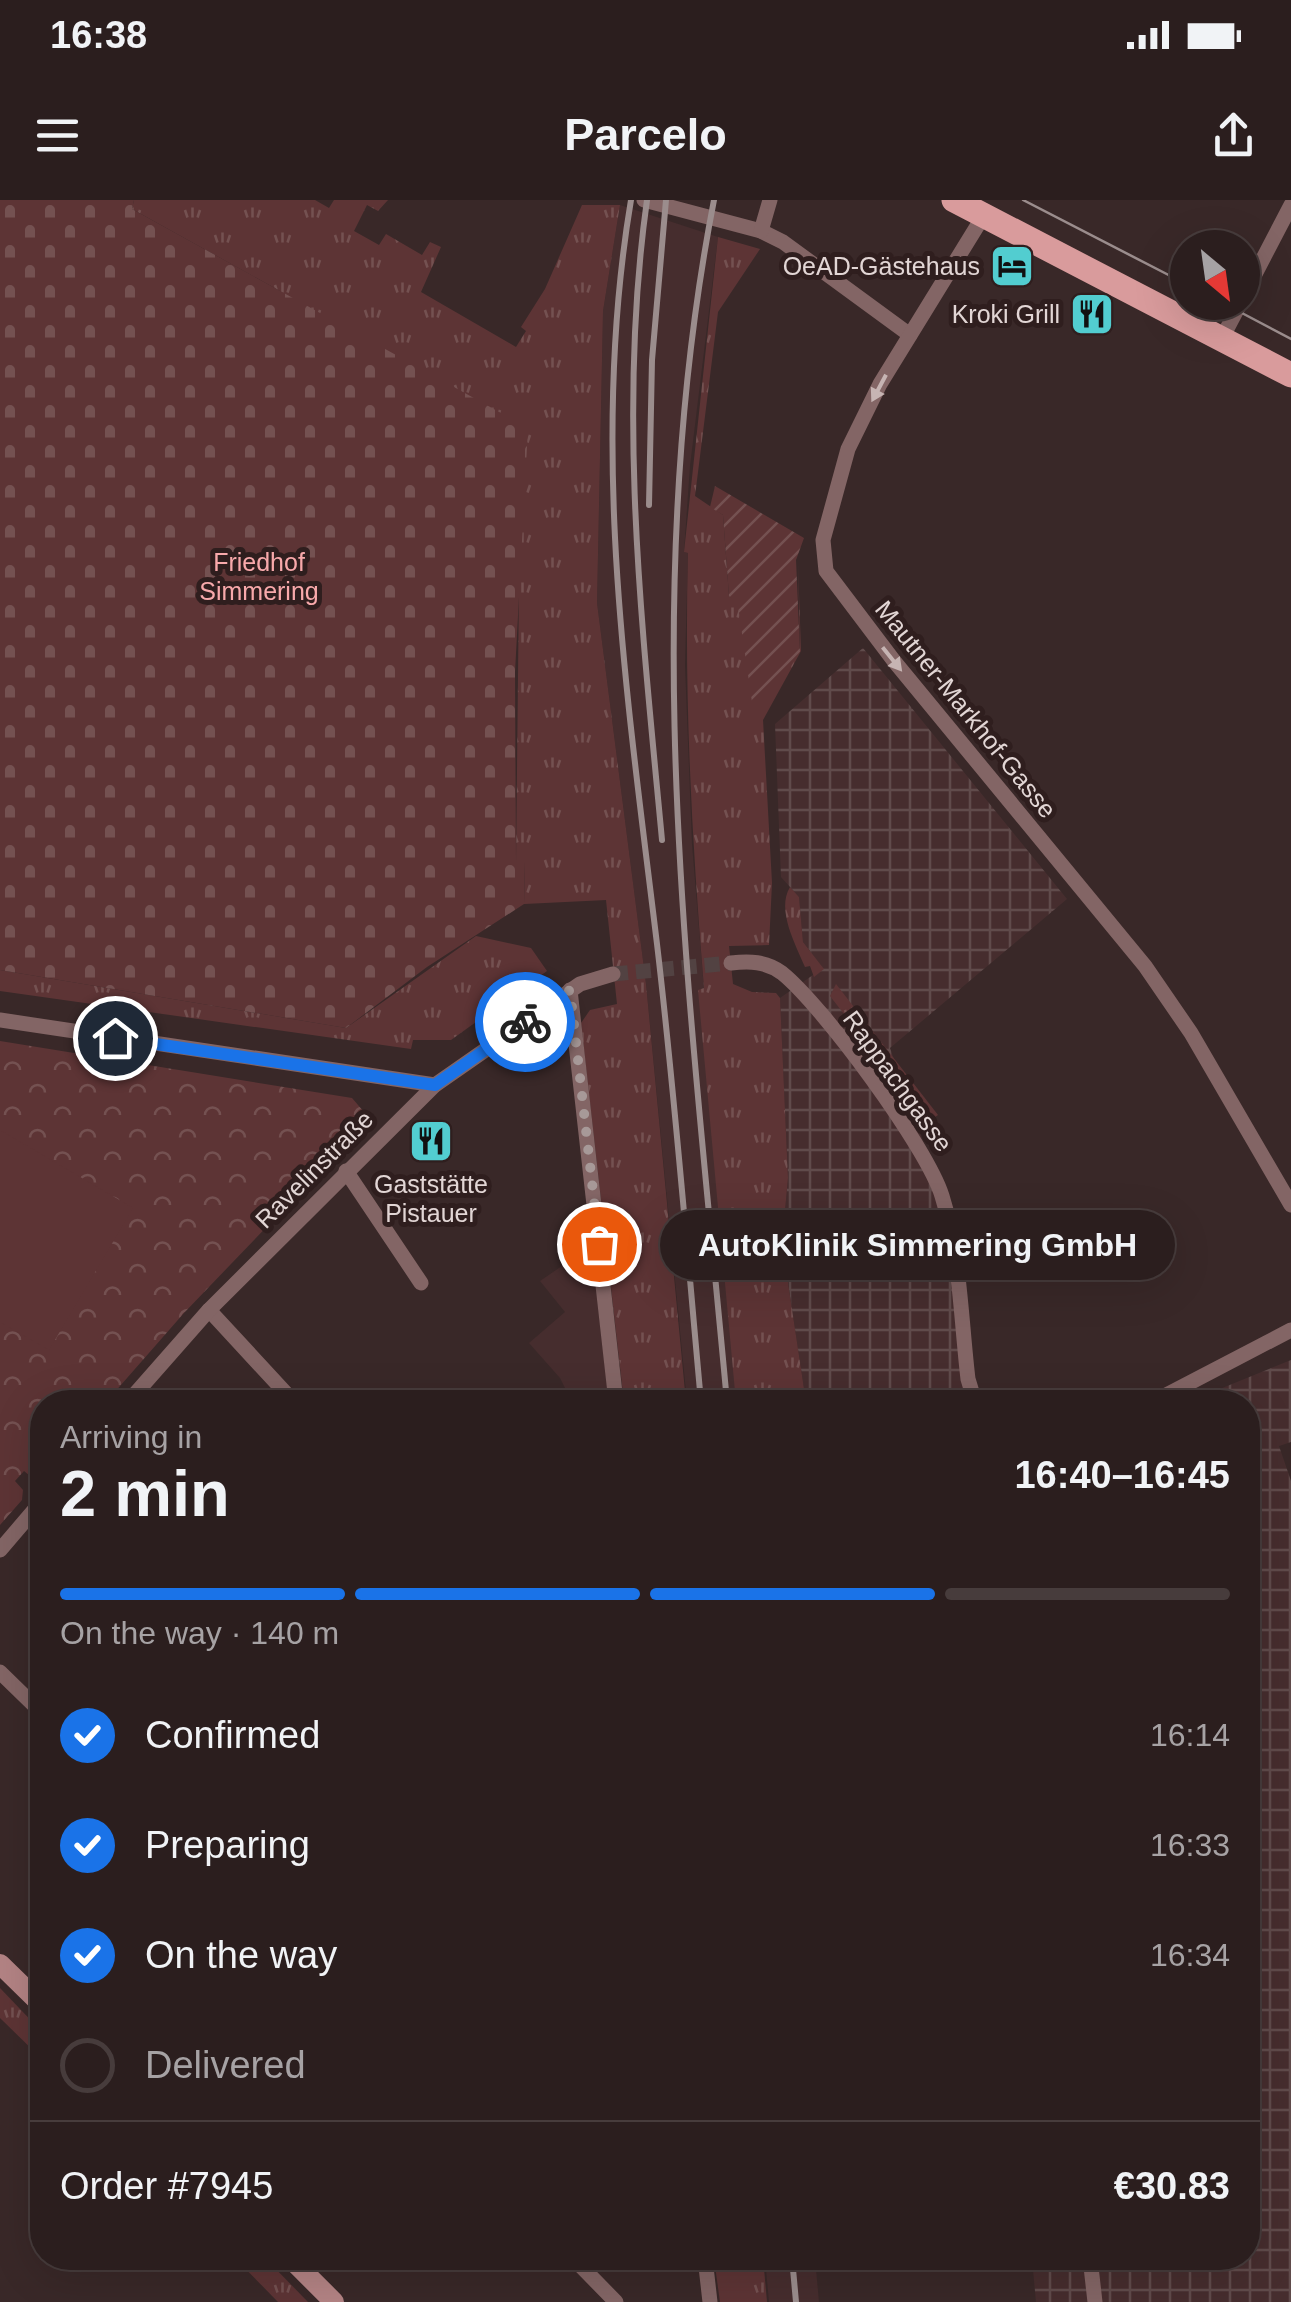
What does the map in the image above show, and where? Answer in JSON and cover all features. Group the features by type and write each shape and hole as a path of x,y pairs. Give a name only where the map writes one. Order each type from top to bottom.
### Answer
{"main road":[{"path":"954,200 1291,375"},
{"path":"0,1964 30,1993"},
{"path":"302,2270 334,2302"}],"street":[{"path":"644,200 761,232 814,260 910,335"},
{"path":"761,232 770,200"},
{"path":"1260,266 1291,206"},
{"name":"Mautner-Markhof-Gasse","path":"984,215 910,335 848,449 822,557 832,583 1145,966 1182,1019 1291,1205"},
{"path":"1221,340 1232,320"},
{"name":"Rappachgasse","path":"731,963 750,960 782,973 817,1011 925,1158 948,1219 972,1390"},
{"name":"Ravelinstraße","path":"138,1390 208,1310 435,1085 570,990 592,978 613,974"},
{"path":"570,990 615,1390"},
{"path":"0,1020 435,1085"},
{"path":"346,1171 421,1283"},
{"path":"208,1310 283,1390"},
{"path":"1176,1390 1291,1330"},
{"path":"0,1550 30,1515"},
{"path":"0,1672 30,1701"},
{"path":"584,2270 616,2302"},
{"path":"706,2270 710,2302"},
{"path":"1091,2270 1095,2302"}],"shaded area":[{"path":"620,205 718,237 690,466 684,552 688,553 685,665 692,844 704,989 699,990 738,1390 686,1390 646,984 597,603 603,311"},
{"path":"863,648 1067,899 890,1048 943,1199 973,1390 804,1390 782,1243 788,1178 780,998 823,968 803,942 799,897 781,877 775,724"},
{"path":"591,1246 608,1390 566,1390 529,1343 565,1312 540,1281"},
{"path":"1291,1360 1291,1442 1279,1446 1291,1481 1291,2302 1036,2302 1033,2270 1260,2270 1260,1390 1217,1390"},
{"path":"766,2270 816,2270 819,2302 769,2302"}],"green space":[{"name":"Friedhof Simmering","path":"0,200 134,200 132,209 528,428 515,672 516,863 525,861 524,904 427,967 346,1028 0,970"},
{"path":"134,200 315,200 329,208 334,200 388,200 378,211 367,205 354,231 379,245 386,234 422,255 430,242 441,247 421,292 516,347 526,331 521,327 545,289 582,205 620,205 603,311 597,603 646,984 685,1390 623,1390 581,1023 590,1010 617,1004 606,900 524,904 525,862 516,864 519,585 280,291 132,209"},
{"path":"718,237 760,249 718,312 695,496 723,515 729,596 800,652 798,565 801,651 763,720 772,883 769,945 729,946 733,984 752,992 776,993 780,998 788,1178 782,1243 804,1390 735,1390 698,990 704,988 690,771 688,553 684,552"},
{"path":"715,486 804,538 796,560 800,652 768,703 753,709 738,606 729,596 723,515 710,507"},
{"path":"790,887 799,897 803,942 824,969 814,977 810,966 805,967 786,917"},
{"path":"476,936 531,948 547,971 451,1040 413,1040 411,1049 0,991 0,970 346,1028"},
{"path":"836,984 938,1115 928,1122 830,996"},
{"path":"0,1041 352,1098 370,1119 184,1313 117,1390 30,1390 30,1476 24,1471 15,1481 23,1490 22,1500 0,1525"},
{"path":"0,1130 133,1208 49,1350 0,1322"},
{"path":"0,1988 30,2019 30,2047 0,2018"},
{"path":"247,2270 277,2270 308,2302 278,2302"},
{"path":"716,2270 764,2270 767,2302 720,2302"}],"tunnel":[{"path":"613,974 731,963"}],"tram line":[{"path":"1023,200 1170,276"},
{"path":"1255,320 1291,339"}],"railway":[{"path":"631,200 613,386 617,572 634,758 670,1058 700,1390"},
{"path":"647,200 638,280 633,440 641,600 662,840"},
{"path":"649,505 652,360 666,200"},
{"path":"714,200 690,351 678,502 674,652 686,950 726,1390"},
{"path":"793,2270 796,2302"}],"way so far":[{"path":"525,1022 570,990 599,1244"}],"place":[{"name":"OeAD-Gästehaus","path":"1012,266"},
{"name":"Kroki Grill","path":"1092,314"},
{"name":"Gaststätte Pistauer","path":"431,1141"},
{"name":"AutoKlinik Simmering GmbH","path":"599,1244"}],"route":[{"path":"115,1038 435,1085 525,1022"}]}
